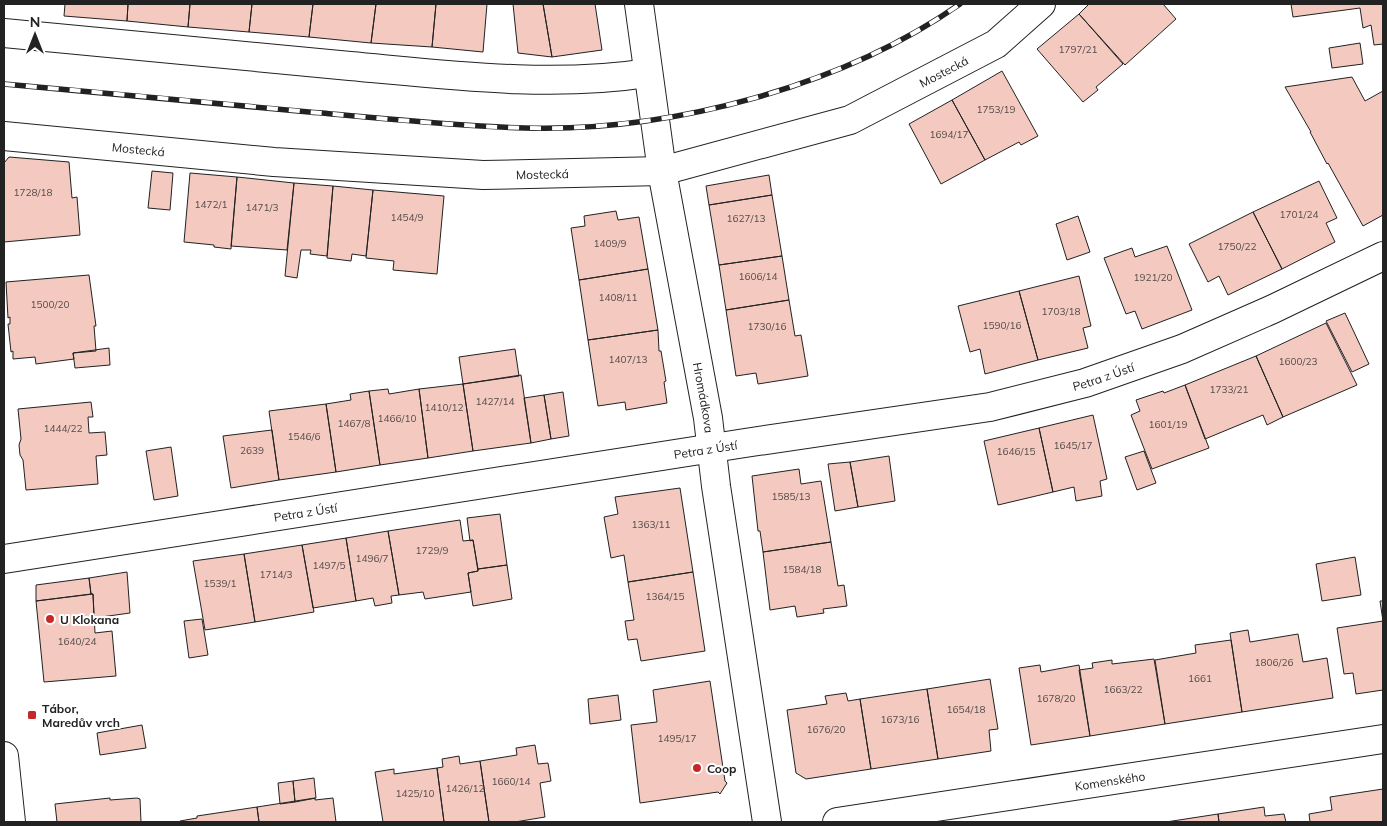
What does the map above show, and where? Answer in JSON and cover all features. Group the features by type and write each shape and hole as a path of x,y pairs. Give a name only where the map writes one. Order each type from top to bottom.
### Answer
{"street":[{"name":"Hromádkova","path":"639,4 662,171 708,418 766,822"},
{"name":"Mostecká","path":"4,136 274,162 483,175 662,171 850,120 996,44 1042,4"},
{"path":"4,33 372,68 518,79 586,80 648,73"},
{"name":"Petra z Ústí","path":"4,559 990,407 1085,383 1182,349 1273,309 1383,256"},
{"name":"Komenského","path":"837,822 1383,739"},
{"path":"4,756 11,822"}],"building":[{"path":"65,4 128,4 127,21 64,16"},
{"path":"128,4 190,4 188,27 127,21"},
{"path":"190,4 252,4 249,32 188,27"},
{"path":"252,4 313,4 309,37 249,32"},
{"path":"313,4 376,4 371,43 309,37"},
{"path":"376,4 436,4 432,47 371,43"},
{"path":"436,4 487,4 483,52 432,47"},
{"path":"513,4 543,4 552,57 518,53"},
{"path":"543,4 595,4 602,50 552,57"},
{"path":"1089,4 1163,4 1176,19 1125,65 1079,14"},
{"path":"1291,4 1383,4 1383,44 1374,45 1371,25 1363,28 1360,8 1293,17"},
{"path":"1079,14 1123,64 1096,87 1098,90 1083,102 1037,49"},
{"path":"1360,43 1363,64 1332,68 1329,48"},
{"path":"1002,71 1038,136 1021,145 1019,142 985,160 952,100"},
{"path":"1352,77 1365,101 1383,91 1383,215 1363,226 1285,87"},
{"path":"952,100 985,160 941,184 909,124"},
{"path":"9,157 69,162 72,198 77,197 80,235 4,242 4,163"},
{"path":"152,171 173,173 170,210 148,208"},
{"path":"190,173 237,177 231,249 184,242"},
{"path":"769,175 772,195 709,205 706,186"},
{"path":"237,177 294,183 287,250 231,246"},
{"path":"1319,181 1337,218 1326,223 1335,242 1282,269 1253,212"},
{"path":"294,183 333,186 327,256 310,254 311,250 301,250 297,278 285,276"},
{"path":"333,186 373,190 366,256 352,254 351,261 327,258"},
{"path":"373,190 444,196 437,274 393,270 394,261 366,258"},
{"path":"772,195 782,256 719,265 709,205"},
{"path":"616,211 618,220 639,217 648,269 579,280 571,228 585,226 584,216"},
{"path":"1253,212 1282,269 1228,295 1219,276 1208,282 1189,244"},
{"path":"1078,216 1090,252 1067,260 1056,224"},
{"path":"1167,246 1192,310 1142,329 1135,311 1126,314 1104,258 1132,248 1135,257"},
{"path":"782,256 789,300 726,310 719,265"},
{"path":"648,269 658,330 588,340 579,280"},
{"path":"89,275 96,326 94,326 96,351 73,353 74,359 36,364 35,357 13,359 8,324 10,324 10,317 8,318 6,282"},
{"path":"1079,276 1091,326 1083,328 1088,348 1038,360 1019,291"},
{"path":"1019,291 1038,360 985,374 980,349 970,352 958,306"},
{"path":"789,300 795,336 801,335 808,376 758,384 756,373 736,376 726,310"},
{"path":"1345,313 1369,364 1352,372 1326,321"},
{"path":"1326,323 1357,385 1283,417 1256,356"},
{"path":"658,330 659,351 661,351 666,381 664,382 667,403 626,410 625,402 598,406 588,340"},
{"path":"109,348 110,365 75,368 73,353"},
{"path":"515,349 519,376 463,384 459,357"},
{"path":"1256,356 1283,417 1267,425 1263,415 1205,439 1185,385"},
{"path":"521,375 531,443 473,451 463,384"},
{"path":"463,384 473,451 428,458 419,389"},
{"path":"1185,385 1209,448 1152,469 1131,415 1140,411 1136,400 1163,391 1164,393"},
{"path":"388,389 389,394 419,389 428,458 380,465 369,391"},
{"path":"369,391 380,465 336,472 326,404 351,400 350,394"},
{"path":"563,392 569,436 551,439 544,395"},
{"path":"544,395 551,439 531,443 524,398"},
{"path":"91,402 93,417 88,417 89,433 105,432 107,455 96,456 98,484 26,490 23,460 20,455 19,445 21,439 18,409"},
{"path":"326,404 336,472 279,480 269,411"},
{"path":"1093,415 1107,479 1100,481 1102,496 1076,501 1074,487 1053,492 1039,428"},
{"path":"1039,428 1053,492 998,505 984,441"},
{"path":"272,430 279,480 231,488 223,436"},
{"path":"171,447 178,496 154,500 146,451"},
{"path":"1144,451 1156,483 1137,490 1125,457"},
{"path":"889,456 895,501 858,507 850,462"},
{"path":"850,462 858,507 835,511 828,464"},
{"path":"799,469 801,484 821,481 831,542 763,552 760,531 758,531 752,476"},
{"path":"680,488 693,572 628,582 624,555 611,558 604,517 618,514 615,497"},
{"path":"500,514 507,565 478,569 473,540 470,541 467,518"},
{"path":"460,520 463,541 473,540 478,571 468,573 471,592 425,599 423,592 399,595 388,531"},
{"path":"388,531 399,595 391,596 392,603 375,606 373,598 356,601 346,538"},
{"path":"346,538 356,601 313,608 302,545"},
{"path":"831,542 838,586 844,585 847,606 823,609 824,613 797,617 795,606 770,610 763,552"},
{"path":"302,545 314,612 255,622 244,554"},
{"path":"244,554 255,622 205,630 193,561"},
{"path":"1355,557 1361,595 1322,601 1316,564"},
{"path":"507,565 512,599 473,606 468,573 478,571 478,569"},
{"path":"127,572 130,613 94,618 93,594 91,594 89,578"},
{"path":"693,572 705,651 641,661 637,639 628,640 625,621 634,620 628,582"},
{"path":"89,578 91,594 36,601 36,585"},
{"path":"93,594 95,633 112,631 116,676 44,682 36,601"},
{"path":"1380,601 1383,601 1383,621"},
{"path":"202,619 208,655 189,658 184,621"},
{"path":"1383,621 1383,690 1356,694 1353,673 1344,674 1337,628"},
{"path":"1248,630 1250,642 1298,634 1303,662 1327,658 1333,698 1242,712 1230,633"},
{"path":"1231,640 1242,712 1165,724 1155,660 1196,653 1195,645"},
{"path":"1154,659 1165,724 1090,736 1079,670 1093,668 1092,663 1112,660 1112,664"},
{"path":"1040,665 1041,672 1079,665 1090,736 1031,745 1019,668"},
{"path":"990,679 998,729 989,730 991,751 938,759 927,689"},
{"path":"710,681 725,781 727,783 720,794 718,792 640,803 631,725 657,722 653,690"},
{"path":"927,689 938,759 871,769 860,699"},
{"path":"846,693 848,701 860,699 871,769 806,779 796,773 787,710 827,704 825,696"},
{"path":"618,695 621,720 590,724 588,699"},
{"path":"142,725 146,748 100,755 97,733"},
{"path":"535,745 538,764 548,763 551,781 540,783 545,817 515,822 489,822 480,761 517,755 516,748"},
{"path":"459,756 460,764 480,761 489,822 444,822 437,768 443,767 442,759"},
{"path":"437,768 444,822 383,822 375,772 394,769 394,774"},
{"path":"314,778 316,798 295,802 293,781"},
{"path":"293,781 295,802 280,804 278,783"},
{"path":"1383,789 1383,822 1310,822 1309,814 1332,810 1330,797"},
{"path":"110,798 110,800 140,799 141,822 57,822 55,804"},
{"path":"315,798 315,800 333,798 336,822 259,822 257,807"},
{"path":"257,807 259,822 180,822 197,818 197,816"},
{"path":"1264,807 1265,816 1284,814 1286,822 1219,822 1218,814"},
{"path":"1218,814 1219,822 1166,822"}],"railway":[{"path":"4,84 444,124 525,128 580,127 637,122 695,112 752,99 808,81 862,59 913,33 960,4"}],"place":[{"name":"U Klokana","path":"50,619"},
{"name":"Tábor, Maredův vrch","path":"32,715"},
{"name":"Coop","path":"697,768"}]}
